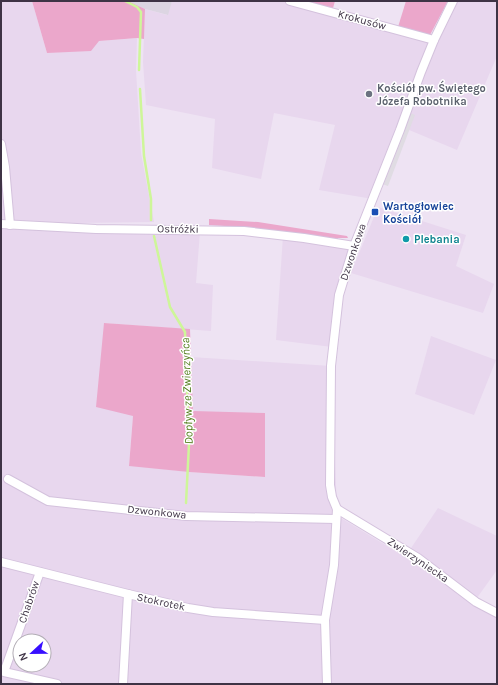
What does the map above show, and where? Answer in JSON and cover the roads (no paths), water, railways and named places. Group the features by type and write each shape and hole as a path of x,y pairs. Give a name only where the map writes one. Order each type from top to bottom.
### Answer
{"street":[{"name":"Krokusów","path":"290,1 434,40"},
{"name":"Dzwonkowa","path":"328,684 325,620 334,566 337,509 332,497 330,485 331,366 339,295 354,246 434,40 453,1"},
{"path":"1,144 5,167 10,225"},
{"name":"Ostróżki","path":"1,224 96,229 238,231 304,238 354,246"},
{"name":"Dzwonkowa","path":"8,479 48,501 186,516 336,519"},
{"name":"Zwierzyniecka","path":"337,509 418,558 476,602 497,613"},
{"name":"Stokrotek","path":"1,562 128,594 213,612 325,620"},
{"name":"Chabrów","path":"40,572 4,672 57,684"},
{"path":"123,684 128,594"}],"waterway":[{"name":"Dopływ ze Zwierzyńca","path":"125,1 137,7 141,12 139,70"},
{"name":"Dopływ ze Zwierzyńca","path":"140,89 144,156 151,199 151,220"},
{"name":"Dopływ ze Zwierzyńca","path":"154,236 170,307 185,332 189,444 186,503"}],"place":[{"name":"Kościół pw. Świętego Józefa Robotnika","path":"369,94"},
{"name":"Wartogłowiec Kościół","path":"375,212"},
{"name":"Plebania","path":"406,239"}]}
